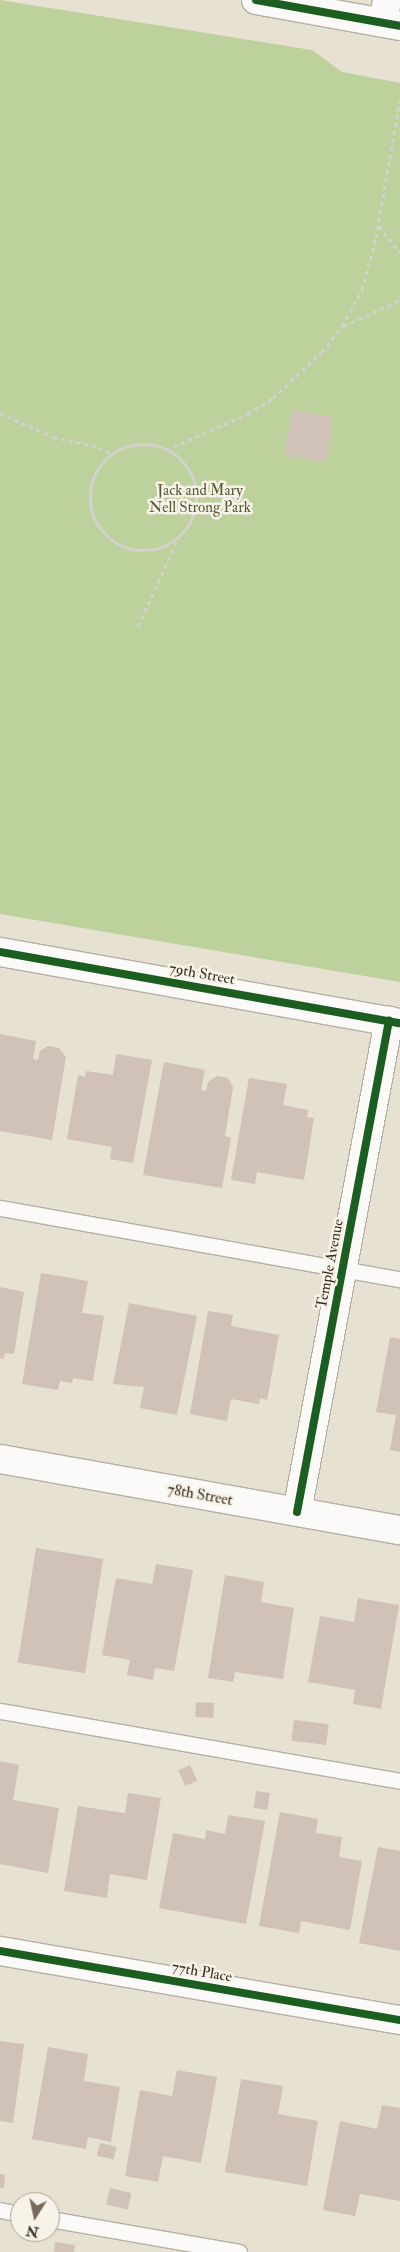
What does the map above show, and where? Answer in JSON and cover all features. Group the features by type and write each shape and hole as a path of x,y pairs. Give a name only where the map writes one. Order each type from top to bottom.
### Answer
{"street":[{"path":"256,0 390,16"},
{"name":"79th Street","path":"0,952 395,1022"},
{"name":"Temple Avenue","path":"297,1512 342,1269 395,1022"},
{"name":"78th Street","path":"0,1459 400,1530"},
{"name":"77th Place","path":"0,1952 400,2020"}],"lane":[{"path":"0,1208 400,1279"},
{"path":"0,1711 400,1781"},
{"path":"60,2221 239,2252"}],"path":[{"path":"166,450 248,414 272,398 322,352 342,326 362,290 378,226 400,100"},
{"path":"378,226 400,253"},
{"path":"342,326 400,300"},
{"path":"0,413 53,436 99,447 113,455"},
{"path":"138,626 179,536 192,520 196,502 195,484 187,468 166,450 141,445 124,448 113,455 99,469 92,484 90,501 94,518 103,532 116,543 132,549 148,550 166,545 179,536"}],"green space":[{"name":"Jack and Mary Nell Strong Park","path":"0,0 312,50 342,72 400,83 400,982 0,914"}],"building":[{"path":"292,410 333,417 325,463 284,455"},
{"path":"0,1034 36,1041 33,1059 38,1060 40,1051 48,1046 59,1048 66,1057 52,1140 0,1131"},
{"path":"116,1054 152,1060 133,1163 110,1159 112,1147 67,1139 78,1075 85,1077 86,1071 113,1075"},
{"path":"164,1062 205,1070 201,1090 206,1091 208,1082 217,1076 228,1078 233,1087 225,1136 231,1138 222,1188 143,1175"},
{"path":"249,1078 287,1084 283,1105 308,1110 307,1117 314,1118 304,1180 257,1172 255,1184 231,1180"},
{"path":"41,1273 88,1281 82,1313 104,1316 93,1381 73,1378 72,1383 60,1381 58,1390 22,1384"},
{"path":"0,1287 24,1292 14,1354 5,1353 4,1359 0,1358"},
{"path":"129,1303 197,1316 177,1415 140,1408 144,1387 113,1384"},
{"path":"208,1311 233,1315 231,1326 279,1335 267,1400 260,1398 259,1404 231,1399 227,1421 190,1414"},
{"path":"390,1337 400,1339 400,1452 390,1450 396,1415 376,1412"},
{"path":"36,1548 103,1559 85,1673 18,1663"},
{"path":"156,1564 193,1570 174,1671 155,1668 153,1680 127,1675 130,1660 102,1655 116,1578 152,1584"},
{"path":"225,1575 264,1582 261,1602 294,1608 283,1679 235,1672 233,1682 208,1678"},
{"path":"358,1598 399,1605 381,1709 353,1704 355,1690 308,1682 320,1616 354,1622"},
{"path":"196,1702 214,1703 213,1718 195,1717"},
{"path":"294,1720 329,1724 326,1745 291,1741"},
{"path":"0,1761 19,1765 13,1800 59,1808 48,1873 0,1864"},
{"path":"190,1765 197,1780 185,1786 178,1770"},
{"path":"256,1791 270,1793 267,1810 254,1808"},
{"path":"128,1793 161,1798 147,1880 110,1874 107,1898 64,1891 78,1806 125,1813"},
{"path":"280,1812 318,1819 316,1833 342,1837 339,1857 362,1861 350,1930 301,1921 299,1933 259,1926"},
{"path":"228,1815 265,1821 246,1924 159,1908 173,1833 205,1839 206,1830 225,1834"},
{"path":"378,1847 400,1851 400,1951 359,1943"},
{"path":"0,2041 24,2044 13,2123 0,2121"},
{"path":"48,2047 88,2054 84,2081 120,2087 111,2142 88,2137 86,2149 32,2139"},
{"path":"177,2070 217,2077 201,2163 163,2156 158,2182 125,2176 140,2090 172,2096"},
{"path":"241,2079 283,2086 278,2114 318,2121 307,2186 225,2172"},
{"path":"382,2105 400,2108 400,2201 360,2194 355,2216 323,2210 340,2121 377,2129"},
{"path":"100,2143 117,2147 114,2159 97,2156"},
{"path":"0,2174 5,2175 4,2188 0,2188"},
{"path":"110,2188 131,2193 128,2210 106,2205"},
{"path":"55,2242 75,2245 74,2252 54,2252"}],"cycle path":[{"path":"256,0 400,26"},
{"path":"0,952 400,1023"},
{"path":"297,1512 389,1021"},
{"path":"0,1951 400,2020"}]}
